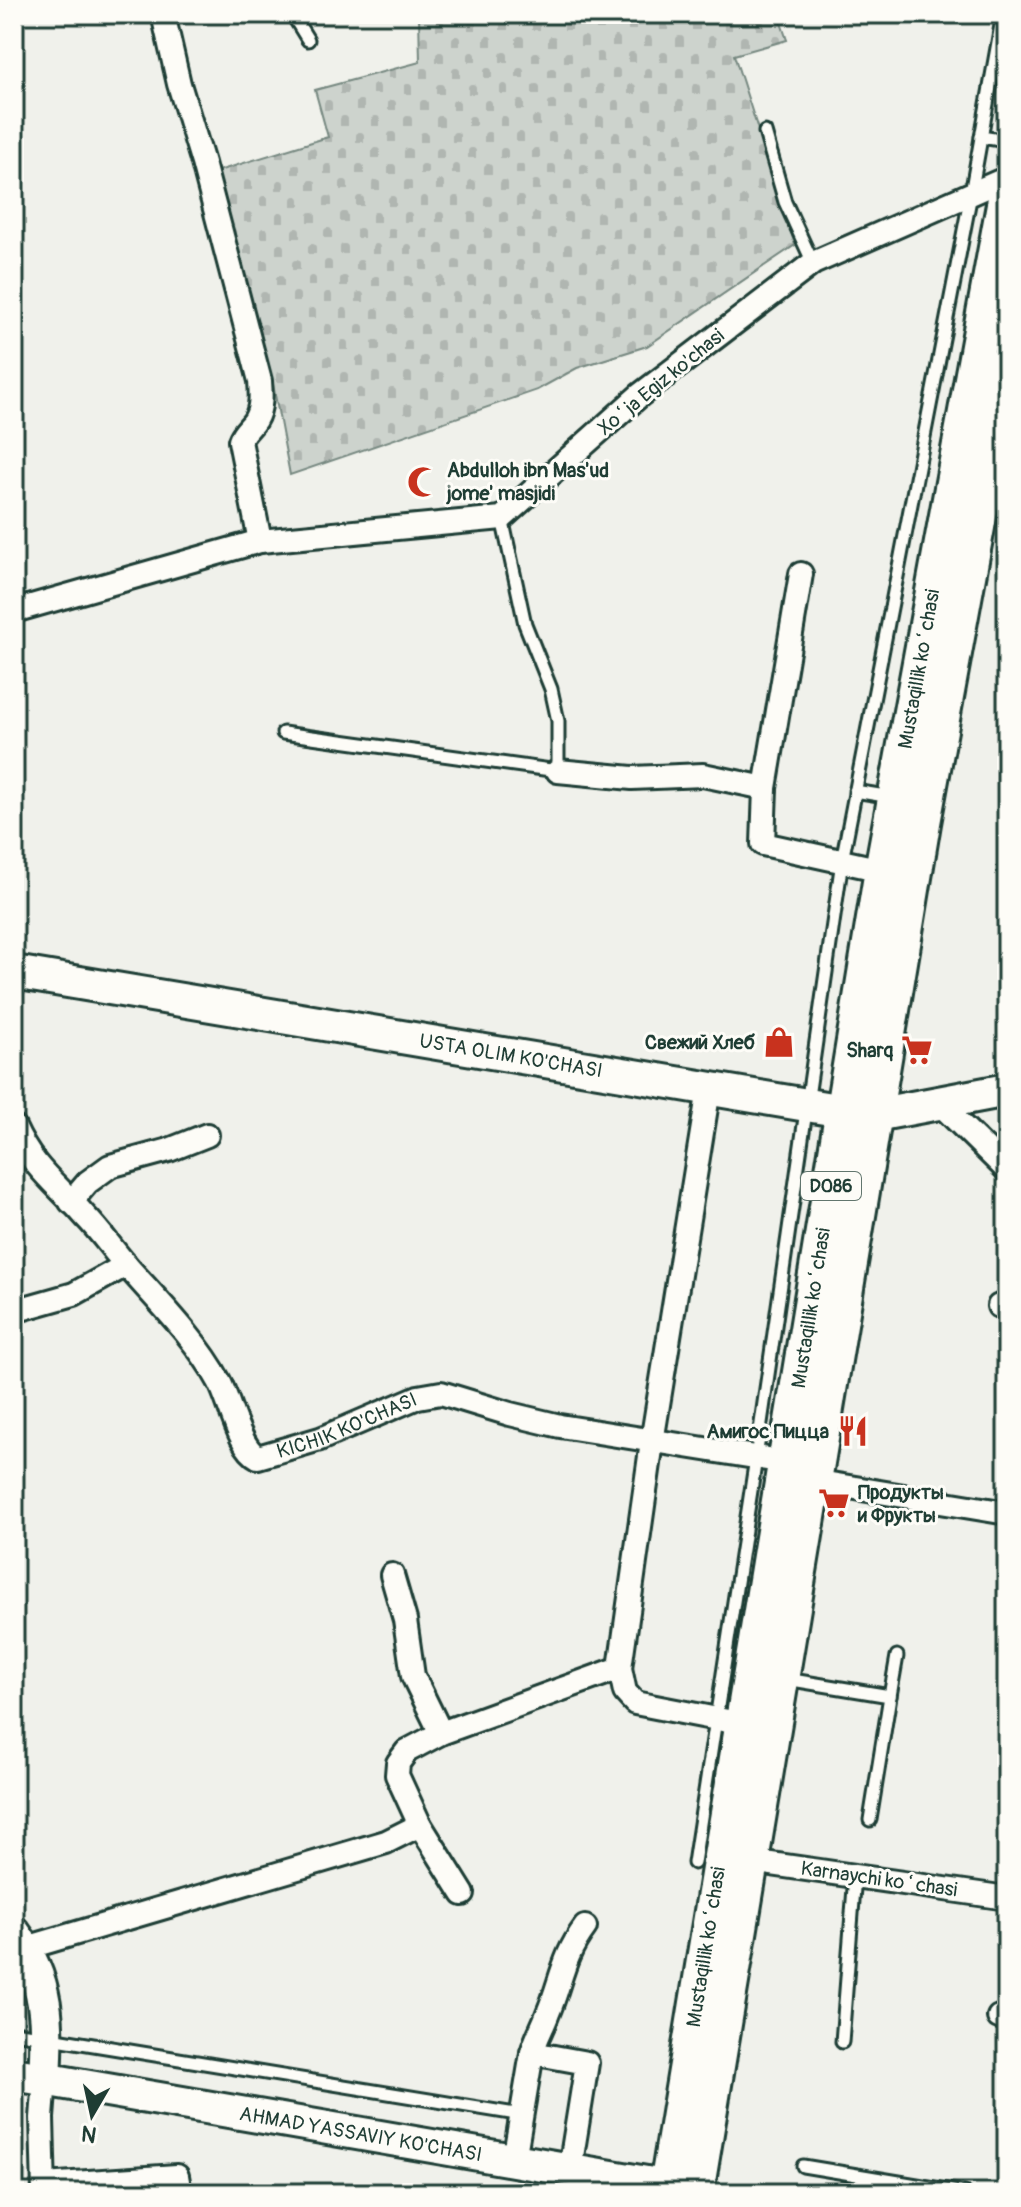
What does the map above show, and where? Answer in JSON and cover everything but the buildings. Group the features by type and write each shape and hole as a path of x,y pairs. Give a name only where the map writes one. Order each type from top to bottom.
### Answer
{"main road":[{"name":"Mustaqillik koʻchasi","path":"859,1113 882,870 1007,190"},
{"name":"Mustaqillik koʻchasi","path":"686,2191 730,1722 923,823 1007,363"},
{"name":"Mustaqillik koʻchasi","path":"686,2191 782,1678 785,1467"}],"street":[{"path":"163,14 179,84 211,191 260,381 261,401 255,421 240,441 260,541"},
{"name":"Xoʻja Egiz ko'chasi","path":"502,518 640,395 813,263 1007,178"},
{"path":"14,611 260,541 502,518"},
{"path":"801,574 765,788 763,844 882,870"},
{"path":"558,771 632,778 703,775 765,788"},
{"name":"USTA OLIM KO'CHASI","path":"14,972 859,1113 939,1103 1007,1090"},
{"path":"709,1089 652,1442 620,1668 627,1697 635,1703 730,1722"},
{"path":"939,1103 1007,1170"},
{"path":"14,1127 37,1167 126,1265 74,1294 14,1311"},
{"path":"71,1202 88,1182 110,1166 169,1150 207,1135"},
{"name":"KICHIK KO'CHASI","path":"126,1265 220,1381 246,1446 258,1457 320,1439 418,1397 441,1393 510,1414 1007,1513"},
{"path":"392,1575 405,1620 413,1676 441,1733"},
{"path":"463,1894 420,1825 399,1781 397,1768 407,1751 441,1733 620,1668"},
{"path":"180,2193 177,2176 44,2189 42,2118 29,2077 48,2038 46,2005 39,1978 20,1941 163,1910 269,1875 386,1842 420,1825"},
{"name":"Karnaychi koʻchasi","path":"750,1861 1007,1898"},
{"path":"514,2160 538,2031 548,2015 565,1959 585,1927"},
{"path":"532,2053 587,2063 570,2169"},
{"name":"AHMAD YASSAVIY KO'CHASI","path":"29,2077 686,2191"}],"lane":[{"path":"292,14 308,40"},
{"path":"785,1467 807,1106 842,861 1003,14"},
{"path":"765,132 785,202 813,263"},
{"path":"981,137 1007,141"},
{"path":"283,733 558,771 558,721 551,689 525,624 502,518"},
{"path":"855,791 896,798"},
{"path":"870,1820 897,1656"},
{"path":"782,1678 890,1696"},
{"path":"694,1863 730,1722"},
{"path":"842,2042 855,1875"},
{"path":"14,2032 522,2115"},
{"path":"803,2166 965,2193"}],"green space":[{"path":"419,14 778,14 787,40 734,55 795,245 647,346 577,368 537,390 290,475 273,384 215,172 328,137 315,90 420,62"}],"place":[{"name":"Abdulloh ibn Mas'ud jome' masjidi","path":"423,482"},
{"name":"Свежий Хлеб","path":"779,1042"},
{"name":"Sharq","path":"917,1050"},
{"name":"Амигос Пицца","path":"853,1431"},
{"name":"Продукты и Фрукты","path":"834,1503"}]}
